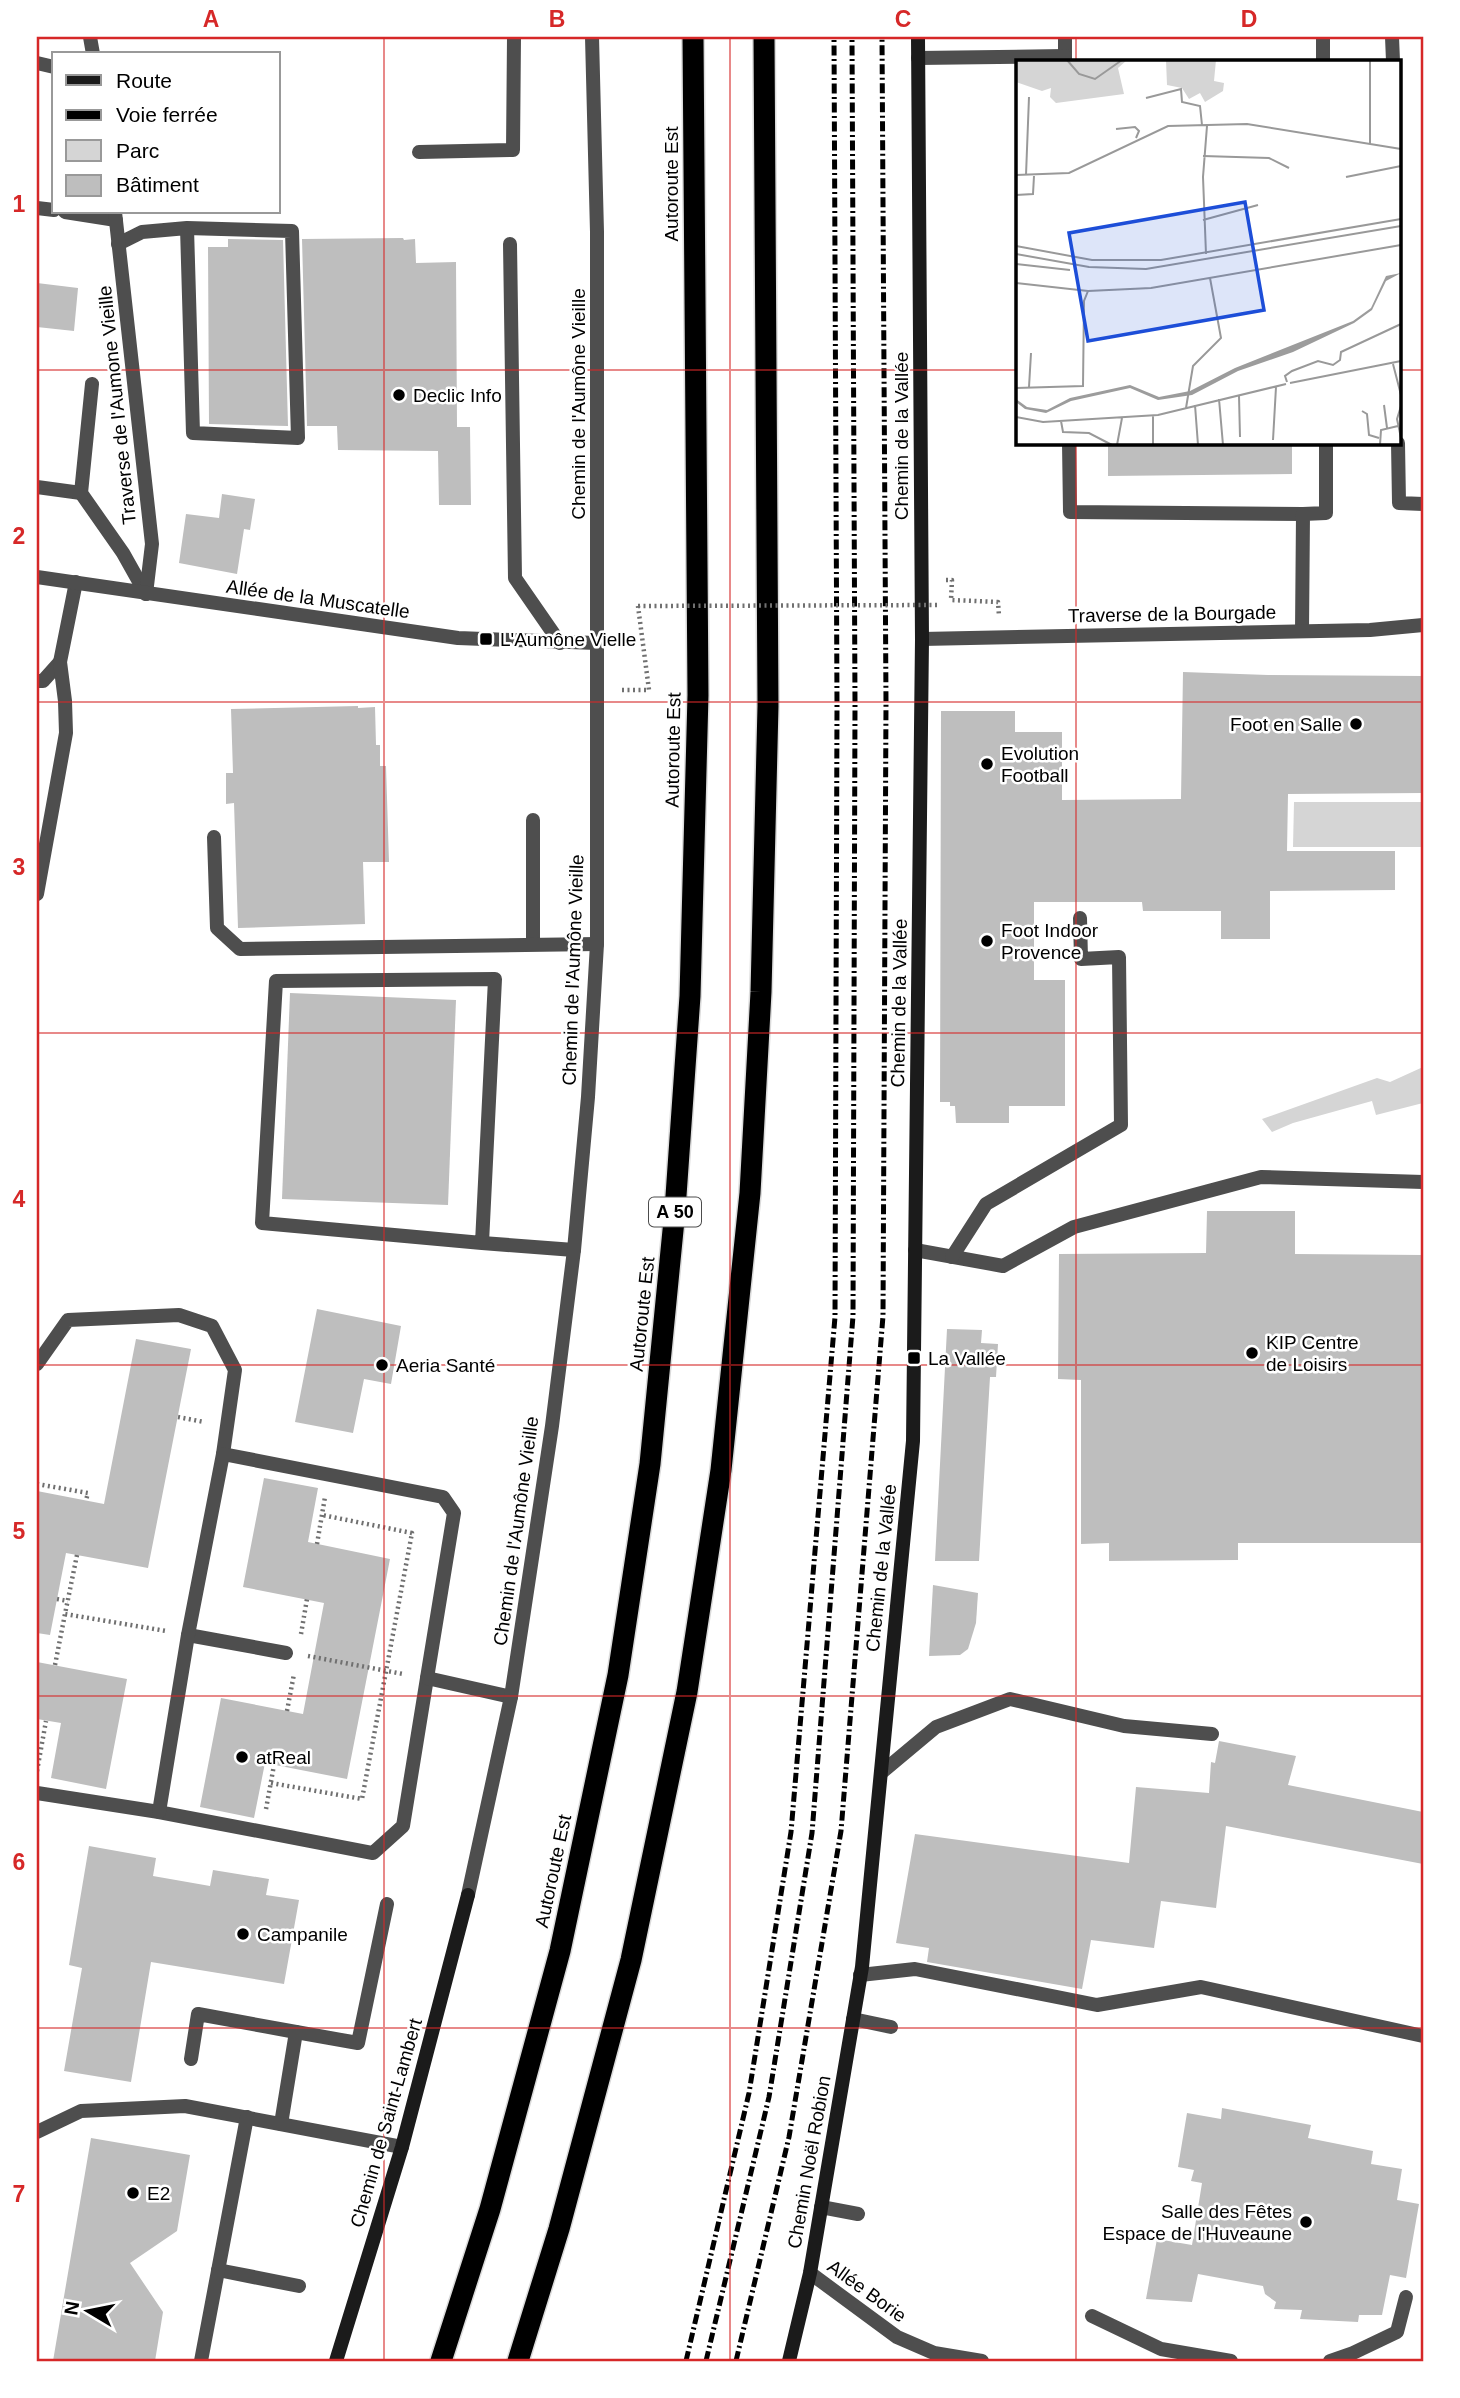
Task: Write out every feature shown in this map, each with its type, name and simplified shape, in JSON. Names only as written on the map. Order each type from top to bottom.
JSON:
[{"type":"highway","name":"Autoroute Est","points":[[441,2361],[490,2210],[560,1951],[618,1675],[650,1464],[675,1210],[690,996],[698,695],[693,37]]},
{"type":"highway","points":[[518,2361],[559,2229],[631,1960],[687,1692],[721,1469],[749,1206],[761,992],[768,706],[764,37]]},
{"type":"street","points":[[419,152],[513,150],[514,37]]},
{"type":"street","name":"Chemin de l'Aumône Vieille","points":[[468,1895],[511,1697],[552,1426],[588,1097],[597,944],[597,232],[592,37]]},
{"type":"street","name":"Chemin de la Vallée","points":[[861,1971],[913,1441],[922,639],[918,37]]},
{"type":"street","points":[[918,58],[1065,58],[1065,37]]},
{"type":"street","points":[[1323,37],[1323,60]]},
{"type":"street","points":[[1392,37],[1393,60]]},
{"type":"street","points":[[90,214],[115,216]]},
{"type":"street","name":"Traverse de l'Aumone Vieille","points":[[115,216],[152,544],[146,594]]},
{"type":"street","points":[[118,244],[142,232],[187,228],[292,231],[298,438],[193,433],[187,228]]},
{"type":"street","points":[[510,244],[515,578],[560,643]]},
{"type":"street","points":[[92,384],[81,493],[123,552],[146,594]]},
{"type":"street","points":[[1069,444],[1070,512],[1303,514],[1326,513],[1326,444]]},
{"type":"street","points":[[1398,444],[1399,503],[1423,504]]},
{"type":"street","points":[[37,487],[81,493]]},
{"type":"street","points":[[1302,631],[1303,514]]},
{"type":"street","name":"Allée de la Muscatelle","points":[[37,577],[458,638],[596,643]]},
{"type":"street","points":[[37,894],[66,733],[60,662],[76,582]]},
{"type":"street","name":"Traverse de la Bourgade","points":[[922,639],[1302,631],[1423,625]]},
{"type":"street","points":[[37,681],[43,681],[60,662]]},
{"type":"street","points":[[533,820],[533,944]]},
{"type":"street","points":[[214,837],[217,928],[240,949],[597,944]]},
{"type":"street","points":[[951,1256],[986,1205],[1121,1125],[1119,957],[1081,959],[1080,918]]},
{"type":"street","points":[[482,1243],[495,979],[276,981],[262,1223],[482,1243],[573,1250]]},
{"type":"street","points":[[915,1250],[1003,1266],[1073,1227],[1261,1177],[1423,1182]]},
{"type":"street","points":[[37,1364],[68,1320],[179,1315],[212,1326],[235,1370],[223,1454],[188,1635],[159,1812]]},
{"type":"street","points":[[37,1793],[159,1812],[373,1853],[403,1826],[454,1513],[443,1497],[223,1454]]},
{"type":"street","points":[[188,1635],[286,1653]]},
{"type":"street","points":[[426,1678],[511,1697]]},
{"type":"street","points":[[881,1773],[936,1727],[1010,1699],[1124,1726],[1212,1734]]},
{"type":"street","name":"Chemin de Saint-Lambert","points":[[336,2361],[402,2147],[468,1895]]},
{"type":"street","points":[[191,2059],[198,2014],[358,2043],[387,1904]]},
{"type":"street","points":[[861,1971],[915,1969],[1097,2005],[1201,1987],[1423,2036]]},
{"type":"street","name":"Chemin Noël Robion","points":[[789,2361],[810,2273],[861,1971]]},
{"type":"street","points":[[853,2019],[891,2027]]},
{"type":"street","points":[[281,2124],[296,2032]]},
{"type":"street","points":[[37,2132],[81,2111],[185,2106],[402,2147]]},
{"type":"street","points":[[201,2361],[247,2117]]},
{"type":"street","points":[[821,2207],[858,2214]]},
{"type":"street","points":[[218,2270],[299,2286]]},
{"type":"street","name":"Allée Borie","points":[[810,2273],[897,2337],[934,2353],[982,2361]]},
{"type":"street","points":[[1330,2361],[1397,2332],[1406,2297]]},
{"type":"street","points":[[1092,2316],[1161,2349],[1230,2361]]},
{"type":"path","points":[[941,581],[952,580],[951,600],[998,602]]},
{"type":"path","points":[[649,690],[638,606],[940,605],[941,593]]},
{"type":"path","points":[[317,1544],[329,1475]]},
{"type":"path","points":[[37,1484],[88,1493],[86,1500]]},
{"type":"path","points":[[271,1783],[362,1799],[387,1672],[412,1533],[322,1516]]},
{"type":"path","points":[[55,1665],[77,1555]]},
{"type":"path","points":[[57,1599],[68,1601]]},
{"type":"path","points":[[65,1614],[188,1635]]},
{"type":"path","points":[[286,1653],[426,1678]]},
{"type":"path","points":[[37,1774],[46,1721]]},
{"type":"path","points":[[262,1832],[274,1765]]},
{"type":"green space","points":[[1294,802],[1422,802],[1423,847],[1293,847]]},
{"type":"green space","points":[[1423,1067],[1423,1103],[1376,1115],[1372,1101],[1293,1123],[1272,1132],[1262,1119],[1377,1078],[1390,1082]]},
{"type":"building","points":[[228,239],[283,240],[288,426],[209,424],[208,247],[228,247]]},
{"type":"building","points":[[302,239],[415,239],[416,263],[456,262],[457,427],[470,427],[471,505],[439,505],[438,451],[338,450],[337,426],[307,426]]},
{"type":"building","points":[[37,283],[78,288],[74,331],[37,327]]},
{"type":"building","points":[[1108,444],[1292,444],[1292,474],[1108,476]]},
{"type":"building","points":[[222,494],[255,499],[250,530],[244,529],[237,574],[179,563],[186,514],[219,518]]},
{"type":"building","points":[[1183,672],[1423,676],[1423,793],[1288,794],[1287,851],[1395,851],[1395,890],[1270,891],[1270,939],[1221,939],[1221,911],[1143,911],[1142,902],[1034,902],[1034,980],[1065,980],[1065,1106],[1009,1106],[1009,1123],[956,1123],[955,1106],[950,1106],[950,1102],[940,1102],[941,711],[1015,711],[1015,732],[1062,732],[1062,800],[1181,799]]},
{"type":"building","points":[[375,707],[376,745],[380,745],[380,766],[386,766],[389,862],[363,862],[365,924],[238,928],[234,803],[226,804],[226,773],[233,773],[231,709]]},
{"type":"building","points":[[290,993],[456,1000],[448,1205],[282,1199]]},
{"type":"building","name":"KIP Centre de Loisirs","points":[[1207,1211],[1295,1211],[1295,1254],[1423,1255],[1423,1543],[1238,1543],[1238,1560],[1109,1561],[1109,1543],[1081,1544],[1081,1380],[1058,1379],[1059,1254],[1206,1253]]},
{"type":"building","points":[[317,1309],[401,1326],[391,1384],[364,1379],[353,1433],[295,1422]]},
{"type":"building","points":[[947,1329],[982,1330],[981,1343],[998,1344],[996,1377],[990,1377],[979,1561],[935,1561]]},
{"type":"building","points":[[136,1339],[191,1349],[148,1568],[66,1553],[50,1635],[37,1633],[37,1491],[104,1504]]},
{"type":"building","points":[[264,1478],[318,1488],[308,1542],[390,1559],[347,1779],[265,1763],[254,1818],[200,1807],[221,1698],[303,1714],[324,1603],[243,1587]]},
{"type":"building","points":[[933,1585],[978,1593],[976,1623],[968,1649],[960,1655],[929,1656]]},
{"type":"building","points":[[37,1662],[127,1679],[106,1789],[51,1778],[61,1723],[37,1719]]},
{"type":"building","points":[[1219,1741],[1296,1756],[1288,1785],[1423,1812],[1423,1864],[1226,1826],[1216,1908],[1161,1901],[1154,1948],[1091,1940],[1082,1989],[927,1962],[929,1948],[896,1943],[915,1834],[1129,1863],[1136,1787],[1209,1793],[1211,1762],[1215,1763]]},
{"type":"building","points":[[89,1846],[156,1858],[153,1876],[210,1886],[213,1870],[269,1879],[266,1895],[299,1900],[284,1984],[151,1962],[131,2082],[64,2071],[82,1968],[69,1965]]},
{"type":"building","name":"Salle des Fêtes Espace de l'Huveaune","points":[[1222,2108],[1311,2125],[1308,2138],[1373,2151],[1371,2164],[1402,2169],[1397,2200],[1419,2204],[1406,2278],[1390,2275],[1382,2315],[1359,2315],[1358,2322],[1300,2319],[1302,2310],[1274,2309],[1276,2302],[1265,2294],[1263,2286],[1198,2274],[1192,2302],[1146,2299],[1157,2239],[1192,2245],[1202,2183],[1191,2181],[1194,2170],[1178,2167],[1187,2113],[1221,2119]]},
{"type":"building","points":[[91,2138],[190,2155],[177,2231],[130,2263],[163,2312],[155,2361],[53,2361]]},
{"type":"railway","points":[[686,2361],[749,2093],[791,1832],[835,1317],[837,706],[834,37]]},
{"type":"railway","points":[[706,2361],[769,2097],[812,1833],[853,1316],[855,705],[852,37]]},
{"type":"railway","points":[[736,2361],[789,2137],[841,1831],[883,1316],[886,703],[882,37]]},
{"type":"place","name":"Declic Info","points":[[399,395]]},
{"type":"place","name":"L'Aumône Vielle","points":[[486,639]]},
{"type":"place","name":"Foot en Salle","points":[[1356,724]]},
{"type":"place","name":"Evolution Football","points":[[987,764]]},
{"type":"place","name":"Foot Indoor Provence","points":[[987,941]]},
{"type":"place","name":"KIP Centre de Loisirs","points":[[1252,1353]]},
{"type":"place","name":"La Vallée","points":[[914,1358]]},
{"type":"place","name":"Aeria Santé","points":[[382,1365]]},
{"type":"place","name":"atReal","points":[[242,1757]]},
{"type":"place","name":"Campanile","points":[[243,1934]]},
{"type":"place","name":"E2","points":[[133,2193]]},
{"type":"place","name":"Salle des Fêtes Espace de l'Huveaune","points":[[1306,2222]]}]
